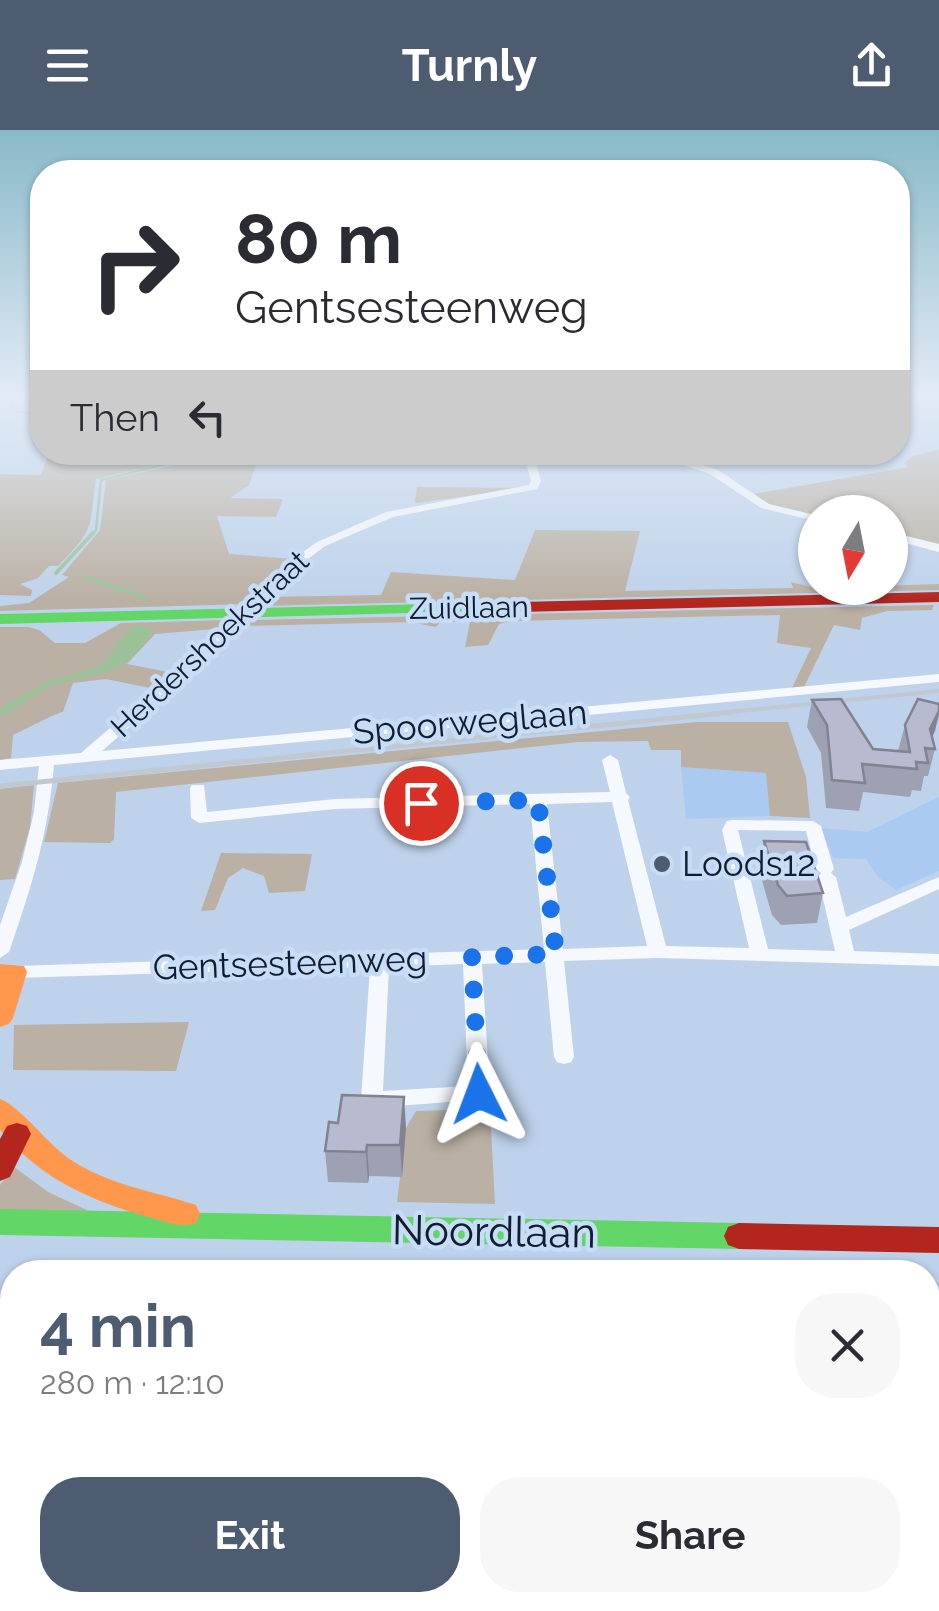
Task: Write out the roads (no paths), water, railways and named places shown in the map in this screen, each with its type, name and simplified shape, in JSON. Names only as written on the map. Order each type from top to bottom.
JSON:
[{"type":"main road","name":"Zuidlaan","points":[[0,619],[939,597]]},
{"type":"main road","points":[[0,1018],[7,972]]},
{"type":"main road","name":"Noordlaan","points":[[0,1110],[16,1134],[71,1180],[103,1195],[228,1225]]},
{"type":"main road","points":[[0,1169],[16,1134]]},
{"type":"main road","name":"Noordlaan","points":[[0,1222],[939,1240]]},
{"type":"street","name":"Herdershoekstraat","points":[[86,757],[248,613],[296,560],[343,532],[412,508],[534,487],[532,465]]},
{"type":"street","points":[[692,465],[714,472],[765,506],[798,514]]},
{"type":"street","points":[[908,540],[939,548]]},
{"type":"street","name":"Spoorweglaan","points":[[0,765],[939,678]]},
{"type":"street","points":[[0,952],[31,862],[42,812],[47,760]]},
{"type":"street","points":[[610,760],[658,952]]},
{"type":"street","points":[[198,788],[198,818],[334,804],[622,797]]},
{"type":"street","points":[[538,800],[564,1057]]},
{"type":"street","points":[[760,953],[730,830],[742,824],[813,826],[846,957]]},
{"type":"street","points":[[838,928],[939,882]]},
{"type":"street","name":"Gentsesteenweg","points":[[7,972],[658,952],[939,960]]},
{"type":"street","points":[[380,961],[372,1100],[479,1094],[472,957]]},
{"type":"waterway","points":[[91,536],[96,530],[101,480],[162,465]]},
{"type":"waterway","points":[[56,573],[93,533]]},
{"type":"waterway","points":[[83,576],[146,598]]},
{"type":"railway","points":[[710,714],[939,691]]},
{"type":"railway","points":[[0,786],[734,712]]},
{"type":"place","name":"Loods12","points":[[662,864]]}]
